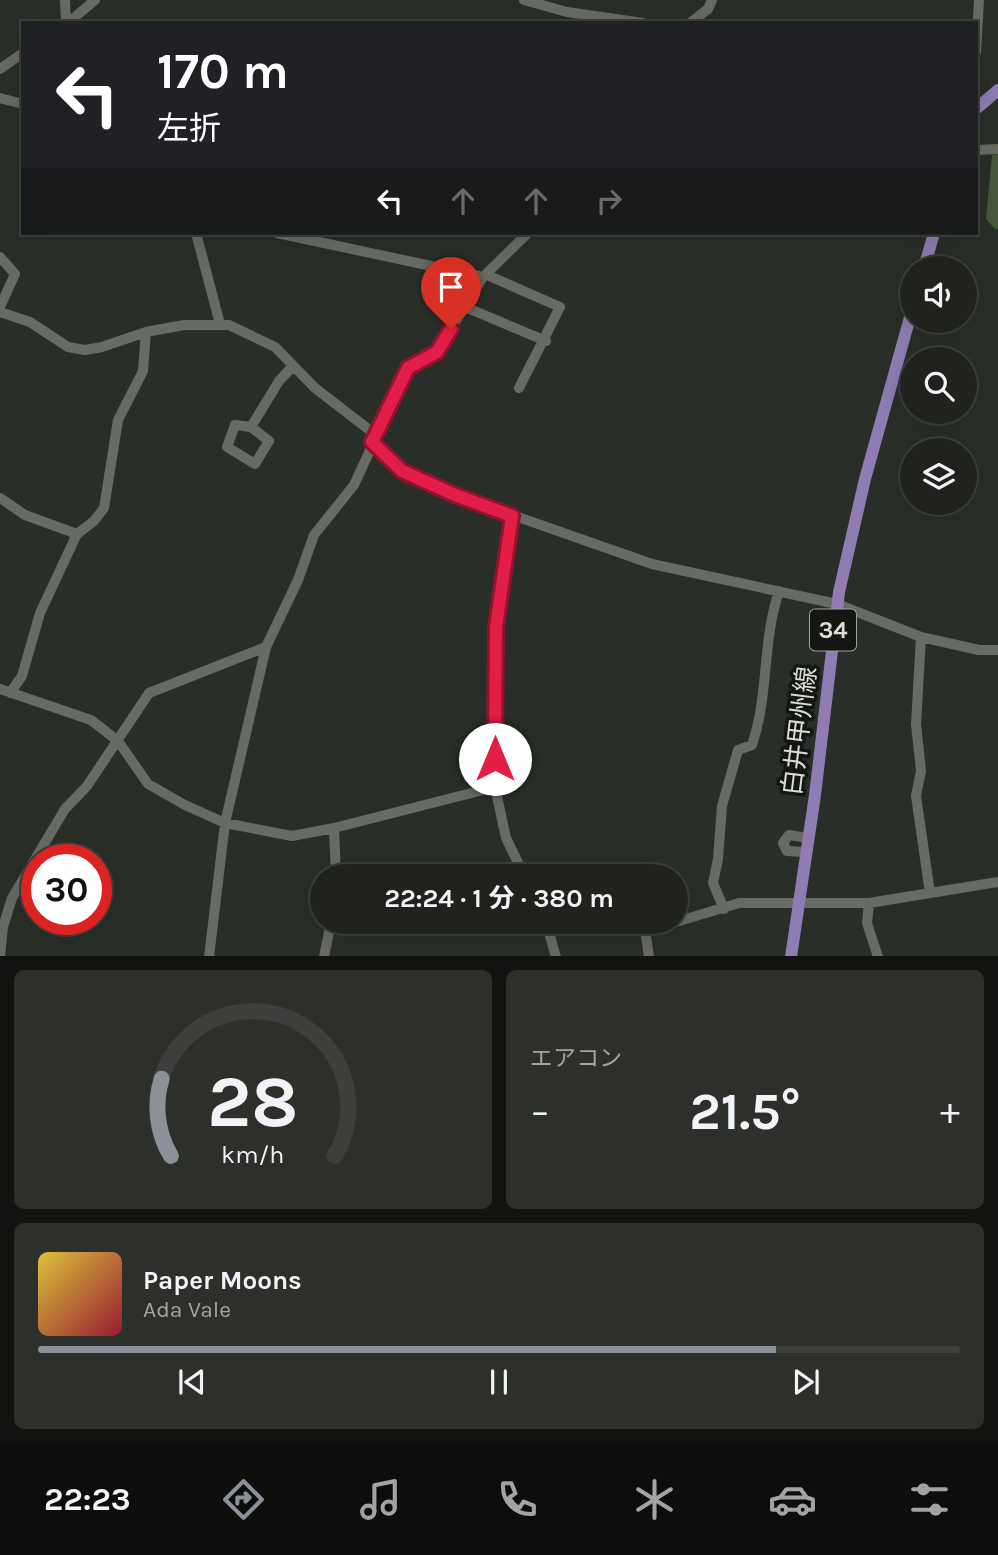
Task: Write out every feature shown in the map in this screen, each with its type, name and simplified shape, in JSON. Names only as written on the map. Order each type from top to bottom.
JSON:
[{"type":"main road","points":[[978,107],[998,90]]},
{"type":"main road","points":[[927,256],[933,235]]},
{"type":"main road","name":"白井甲州線","points":[[791,956],[838,604],[865,479],[906,333]]},
{"type":"street","points":[[65,0],[67,21]]},
{"type":"street","points":[[69,21],[95,0]]},
{"type":"street","points":[[524,0],[567,6],[634,21]]},
{"type":"street","points":[[693,21],[708,9],[712,0]]},
{"type":"street","points":[[978,21],[979,0]]},
{"type":"street","points":[[0,69],[21,55]]},
{"type":"street","points":[[0,98],[21,103]]},
{"type":"street","points":[[978,150],[998,149]]},
{"type":"street","points":[[197,235],[220,324]]},
{"type":"street","points":[[287,235],[485,276],[560,307],[546,341],[520,388]]},
{"type":"street","points":[[209,956],[225,822],[265,647],[298,580],[314,535],[354,485],[408,368],[437,352],[485,276],[525,235]]},
{"type":"street","points":[[0,257],[15,274],[0,307]]},
{"type":"street","points":[[465,307],[546,341]]},
{"type":"street","points":[[0,312],[30,322],[68,347],[85,350],[102,348],[146,332],[184,325],[229,324],[275,347],[315,388],[374,438],[402,471],[455,495],[652,564],[838,604],[921,637],[979,650],[998,650]]},
{"type":"street","points":[[146,332],[143,371],[118,420],[104,508],[94,522],[77,534],[40,613],[22,676],[5,691],[91,720],[118,741],[148,783],[185,805],[225,822],[292,836],[495,787]]},
{"type":"street","points":[[251,427],[279,381],[293,366]]},
{"type":"street","points":[[0,498],[25,515],[77,534]]},
{"type":"street","points":[[512,516],[496,627],[495,787],[506,838],[518,864]]},
{"type":"street","points":[[724,909],[713,883],[718,859],[722,806],[738,750],[752,745],[762,718],[767,639],[779,592]]},
{"type":"street","points":[[921,637],[916,724],[921,771],[916,796],[930,893]]},
{"type":"street","points":[[0,956],[3,927],[12,898],[65,808],[87,786],[149,694],[265,647]]},
{"type":"street","points":[[334,828],[335,864]]},
{"type":"street","points":[[806,852],[787,851],[783,843],[789,835],[808,838]]},
{"type":"street","points":[[688,918],[739,903],[798,900],[869,903],[998,882]]},
{"type":"street","points":[[869,903],[867,923],[878,956]]},
{"type":"street","points":[[324,956],[329,934]]},
{"type":"street","points":[[549,934],[556,956]]},
{"type":"street","points":[[646,934],[649,956]]},
{"type":"green space","points":[[998,154],[998,229],[995,229],[986,219],[992,155]]},
{"type":"route","points":[[451,329],[437,352],[408,368],[372,442],[402,471],[455,495],[512,516],[496,627],[495,759]]}]
